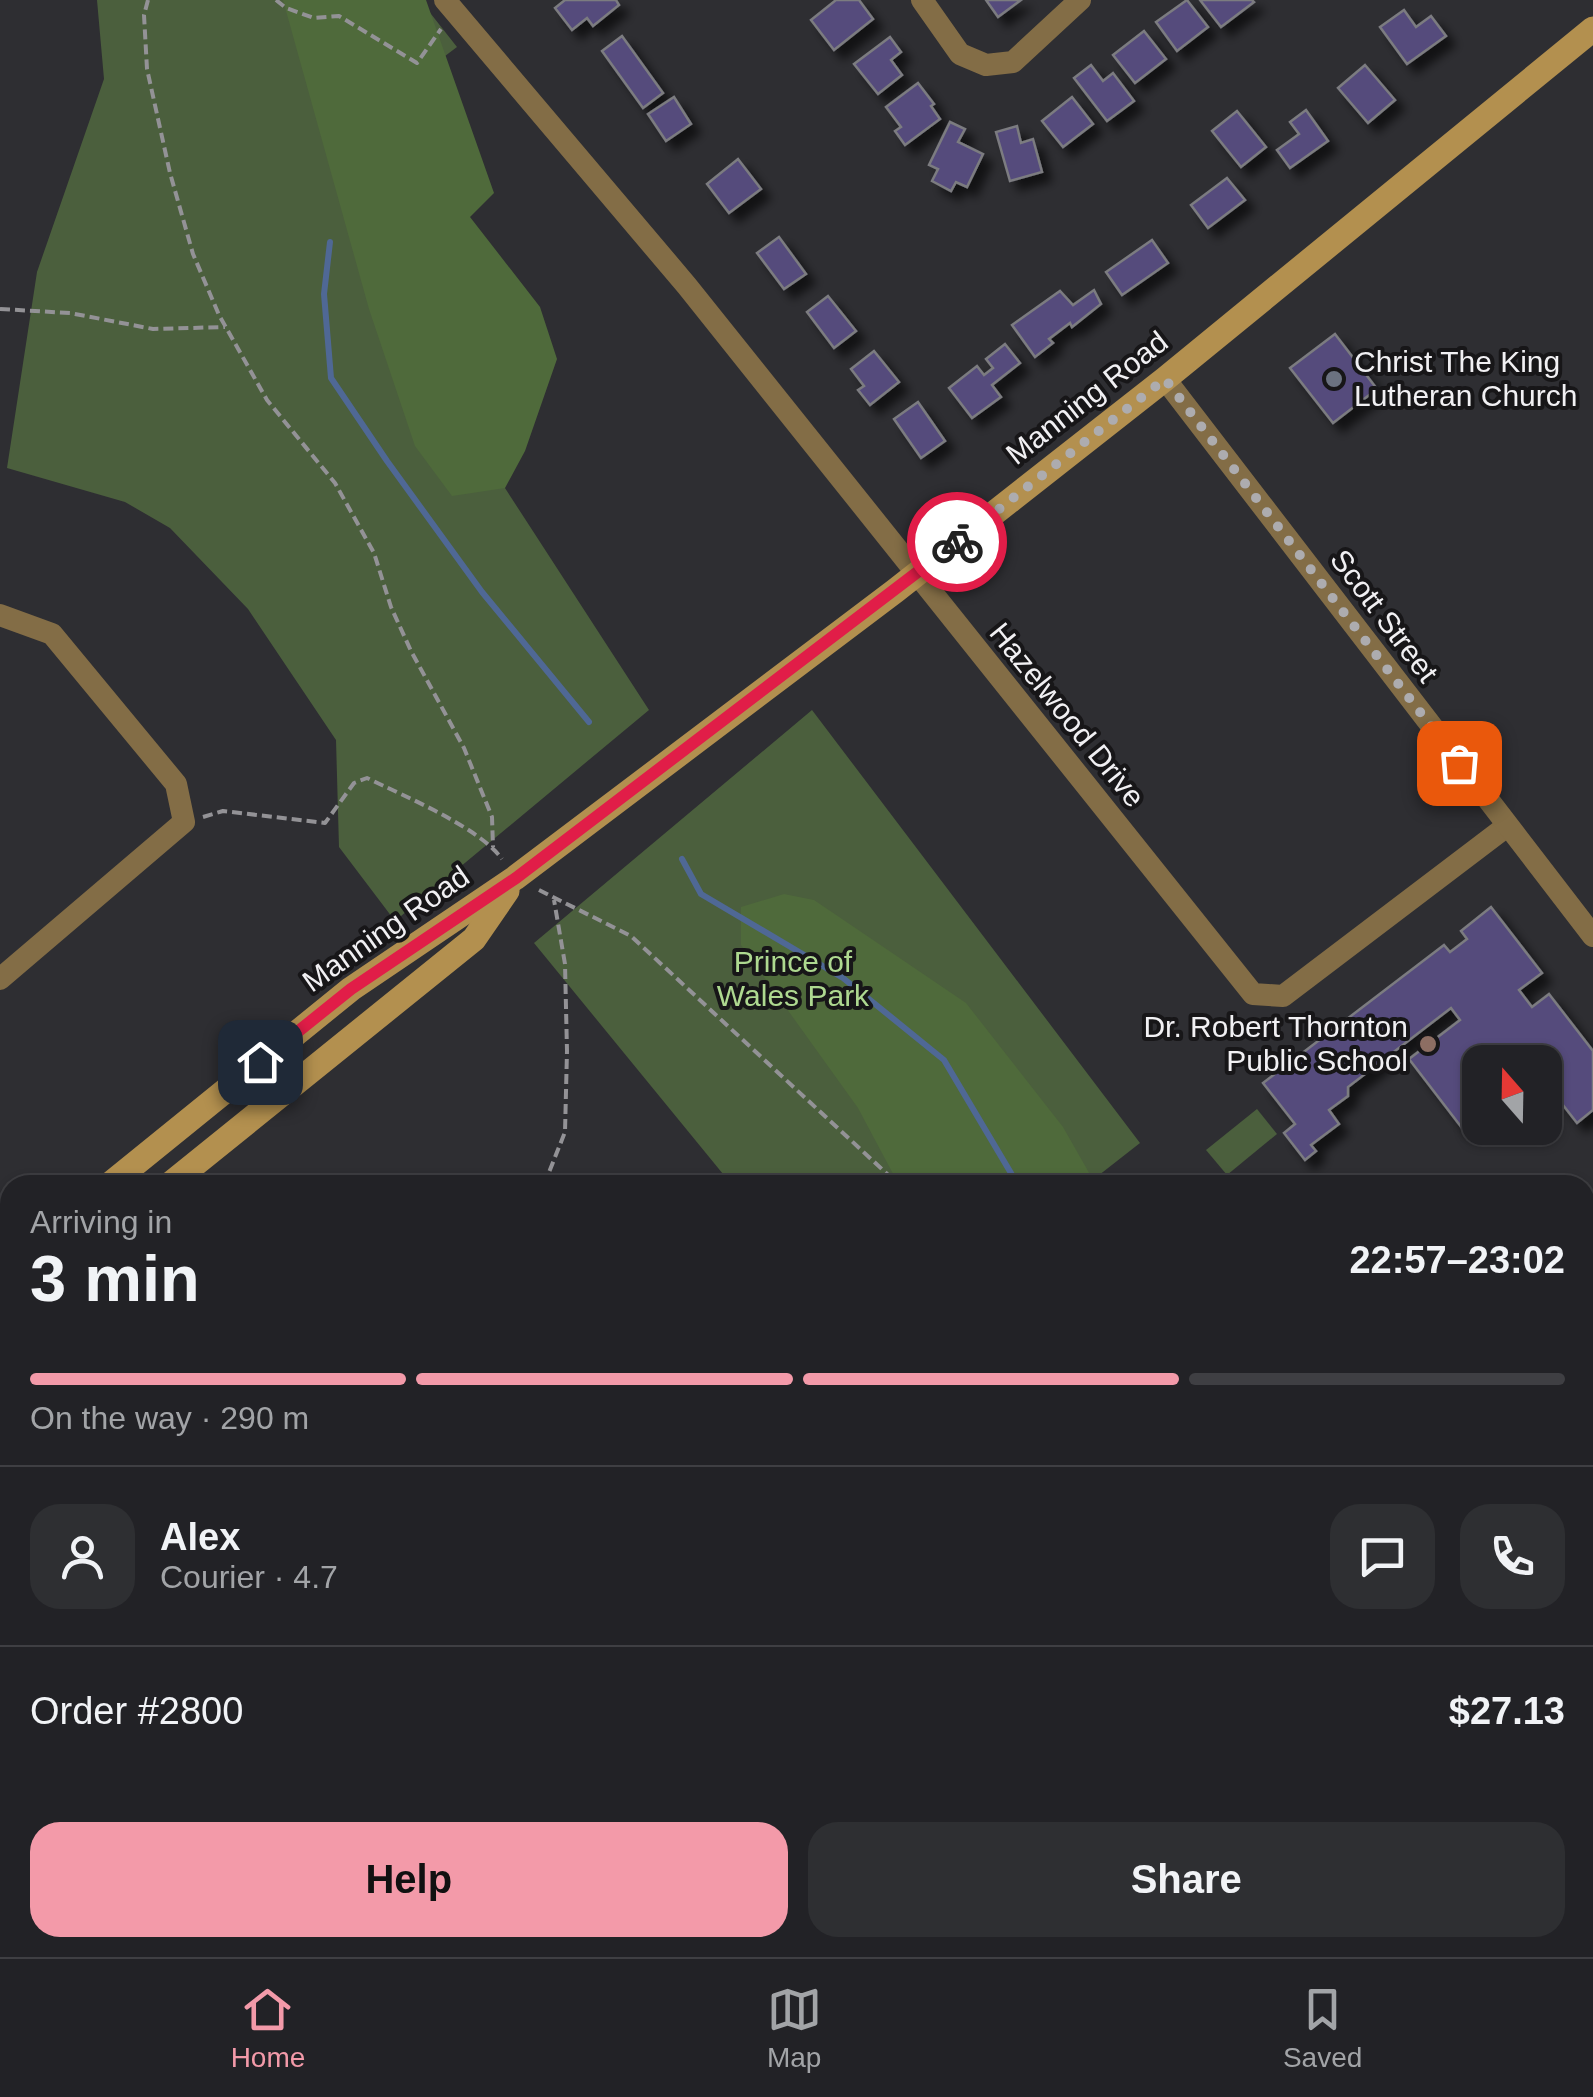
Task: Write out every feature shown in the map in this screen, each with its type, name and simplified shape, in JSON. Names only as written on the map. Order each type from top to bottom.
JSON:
[{"type":"main road","name":"Manning Road","points":[[121,1175],[351,989],[516,878],[916,574],[1165,379],[1593,29]]},
{"type":"main road","name":"Manning Road","points":[[181,1175],[474,938],[516,878]]},
{"type":"street","points":[[922,0],[960,54],[986,64],[1012,62],[1080,0]]},
{"type":"street","name":"Hazelwood Drive","points":[[448,4],[687,286],[1253,994],[1282,996],[1507,826]]},
{"type":"street","name":"Scott Street","points":[[1165,379],[1593,936]]},
{"type":"street","points":[[0,616],[52,634],[176,784],[184,822],[0,978]]},
{"type":"path","points":[[148,0],[144,15],[147,69],[193,254],[225,327],[266,400],[335,483],[374,553],[391,607],[471,766],[492,817],[493,847]]},
{"type":"path","points":[[276,0],[314,18],[339,16],[418,62],[436,38],[448,4]]},
{"type":"path","points":[[0,309],[70,313],[153,329],[225,327]]},
{"type":"path","points":[[184,822],[224,811],[325,823],[354,783],[367,778],[442,815],[493,847],[516,878],[631,936],[888,1175]]},
{"type":"path","points":[[548,1175],[565,1132],[567,1051],[565,964],[554,897]]},
{"type":"green space","points":[[97,0],[420,0],[457,47],[360,120],[479,448],[649,710],[395,921],[339,847],[336,740],[248,609],[170,528],[125,502],[7,468],[37,272],[104,79]]},
{"type":"green space","points":[[283,0],[426,0],[494,193],[470,217],[540,307],[557,359],[525,451],[505,488],[452,496],[415,446],[369,309]]},
{"type":"green space","name":"Prince of Wales Park","points":[[812,710],[1140,1143],[1099,1175],[724,1175],[534,943]]},
{"type":"green space","points":[[784,894],[814,900],[966,1003],[1063,1127],[1090,1175],[894,1175],[858,1108],[741,945],[741,907]]},
{"type":"green space","points":[[1257,1109],[1277,1134],[1227,1175],[1206,1150]]},
{"type":"building","points":[[565,0],[616,0],[619,5],[593,26],[587,18],[572,30],[555,8]]},
{"type":"building","points":[[836,0],[859,0],[873,19],[834,50],[811,20]]},
{"type":"building","points":[[986,0],[1021,0],[998,17]]},
{"type":"building","points":[[1187,0],[1208,27],[1177,51],[1156,22]]},
{"type":"building","points":[[1200,0],[1252,0],[1254,2],[1221,27]]},
{"type":"building","points":[[1404,10],[1416,27],[1431,16],[1446,36],[1407,64],[1380,27]]},
{"type":"building","points":[[1144,31],[1166,59],[1135,83],[1113,55]]},
{"type":"building","points":[[622,36],[663,93],[643,108],[602,51]]},
{"type":"building","points":[[890,37],[901,52],[891,60],[902,75],[878,94],[854,64]]},
{"type":"building","points":[[1091,65],[1103,81],[1113,73],[1134,101],[1107,121],[1074,78]]},
{"type":"building","points":[[1365,65],[1395,100],[1368,123],[1338,88]]},
{"type":"building","points":[[918,83],[940,119],[905,145],[895,131],[901,127],[886,107]]},
{"type":"building","points":[[674,97],[691,124],[666,141],[648,114]]},
{"type":"building","points":[[1072,97],[1093,124],[1063,147],[1042,121]]},
{"type":"building","points":[[1306,110],[1328,141],[1290,168],[1277,150],[1299,134],[1290,122]]},
{"type":"building","points":[[1237,111],[1266,147],[1241,167],[1212,131]]},
{"type":"building","points":[[950,122],[965,129],[958,142],[983,154],[967,187],[956,182],[951,191],[932,181],[938,169],[929,165]]},
{"type":"building","points":[[1017,126],[1021,143],[1033,139],[1042,172],[1010,181],[996,132]]},
{"type":"building","points":[[738,159],[761,189],[729,213],[707,184]]},
{"type":"building","points":[[1227,178],[1245,200],[1208,228],[1191,205]]},
{"type":"building","points":[[779,237],[806,274],[784,289],[757,253]]},
{"type":"building","points":[[1152,240],[1168,263],[1122,295],[1106,272]]},
{"type":"building","points":[[1094,290],[1101,304],[1049,339],[1053,343],[1035,357],[1012,325],[1060,291],[1073,305]]},
{"type":"building","points":[[828,296],[856,331],[834,348],[807,312]]},
{"type":"building","name":"Christ The King Lutheran Church","points":[[1335,334],[1377,389],[1333,423],[1290,368]]},
{"type":"building","points":[[1005,344],[1020,363],[992,385],[1001,397],[972,418],[949,388],[977,366],[984,375],[993,368],[986,359]]},
{"type":"building","points":[[874,351],[899,382],[870,405],[858,390],[864,386],[851,369]]},
{"type":"building","points":[[918,402],[945,441],[921,458],[894,419]]},
{"type":"building","points":[[1491,907],[1542,973],[1519,990],[1532,1007],[1549,994],[1593,1051],[1593,1110],[1577,1123],[1562,1104],[1562,1045],[1462,1045],[1462,1128],[1409,1059],[1460,1020],[1451,1008],[1348,1087],[1348,1096],[1329,1110],[1339,1124],[1311,1145],[1316,1151],[1305,1160],[1284,1133],[1295,1124],[1263,1083],[1444,945],[1450,952],[1467,939],[1461,931]]},
{"type":"waterway","points":[[330,242],[324,294],[331,378],[482,592],[589,722]]},
{"type":"waterway","points":[[682,859],[701,894],[843,978],[944,1060],[1012,1175]]},
{"type":"way so far","points":[[957,542],[1165,379],[1459,763]]},
{"type":"place","name":"Christ The King Lutheran Church","points":[[1334,379]]},
{"type":"place","name":"Dr. Robert Thornton Public School","points":[[1428,1044]]},
{"type":"route","points":[[260,1062],[351,989],[516,878],[957,542]]}]
